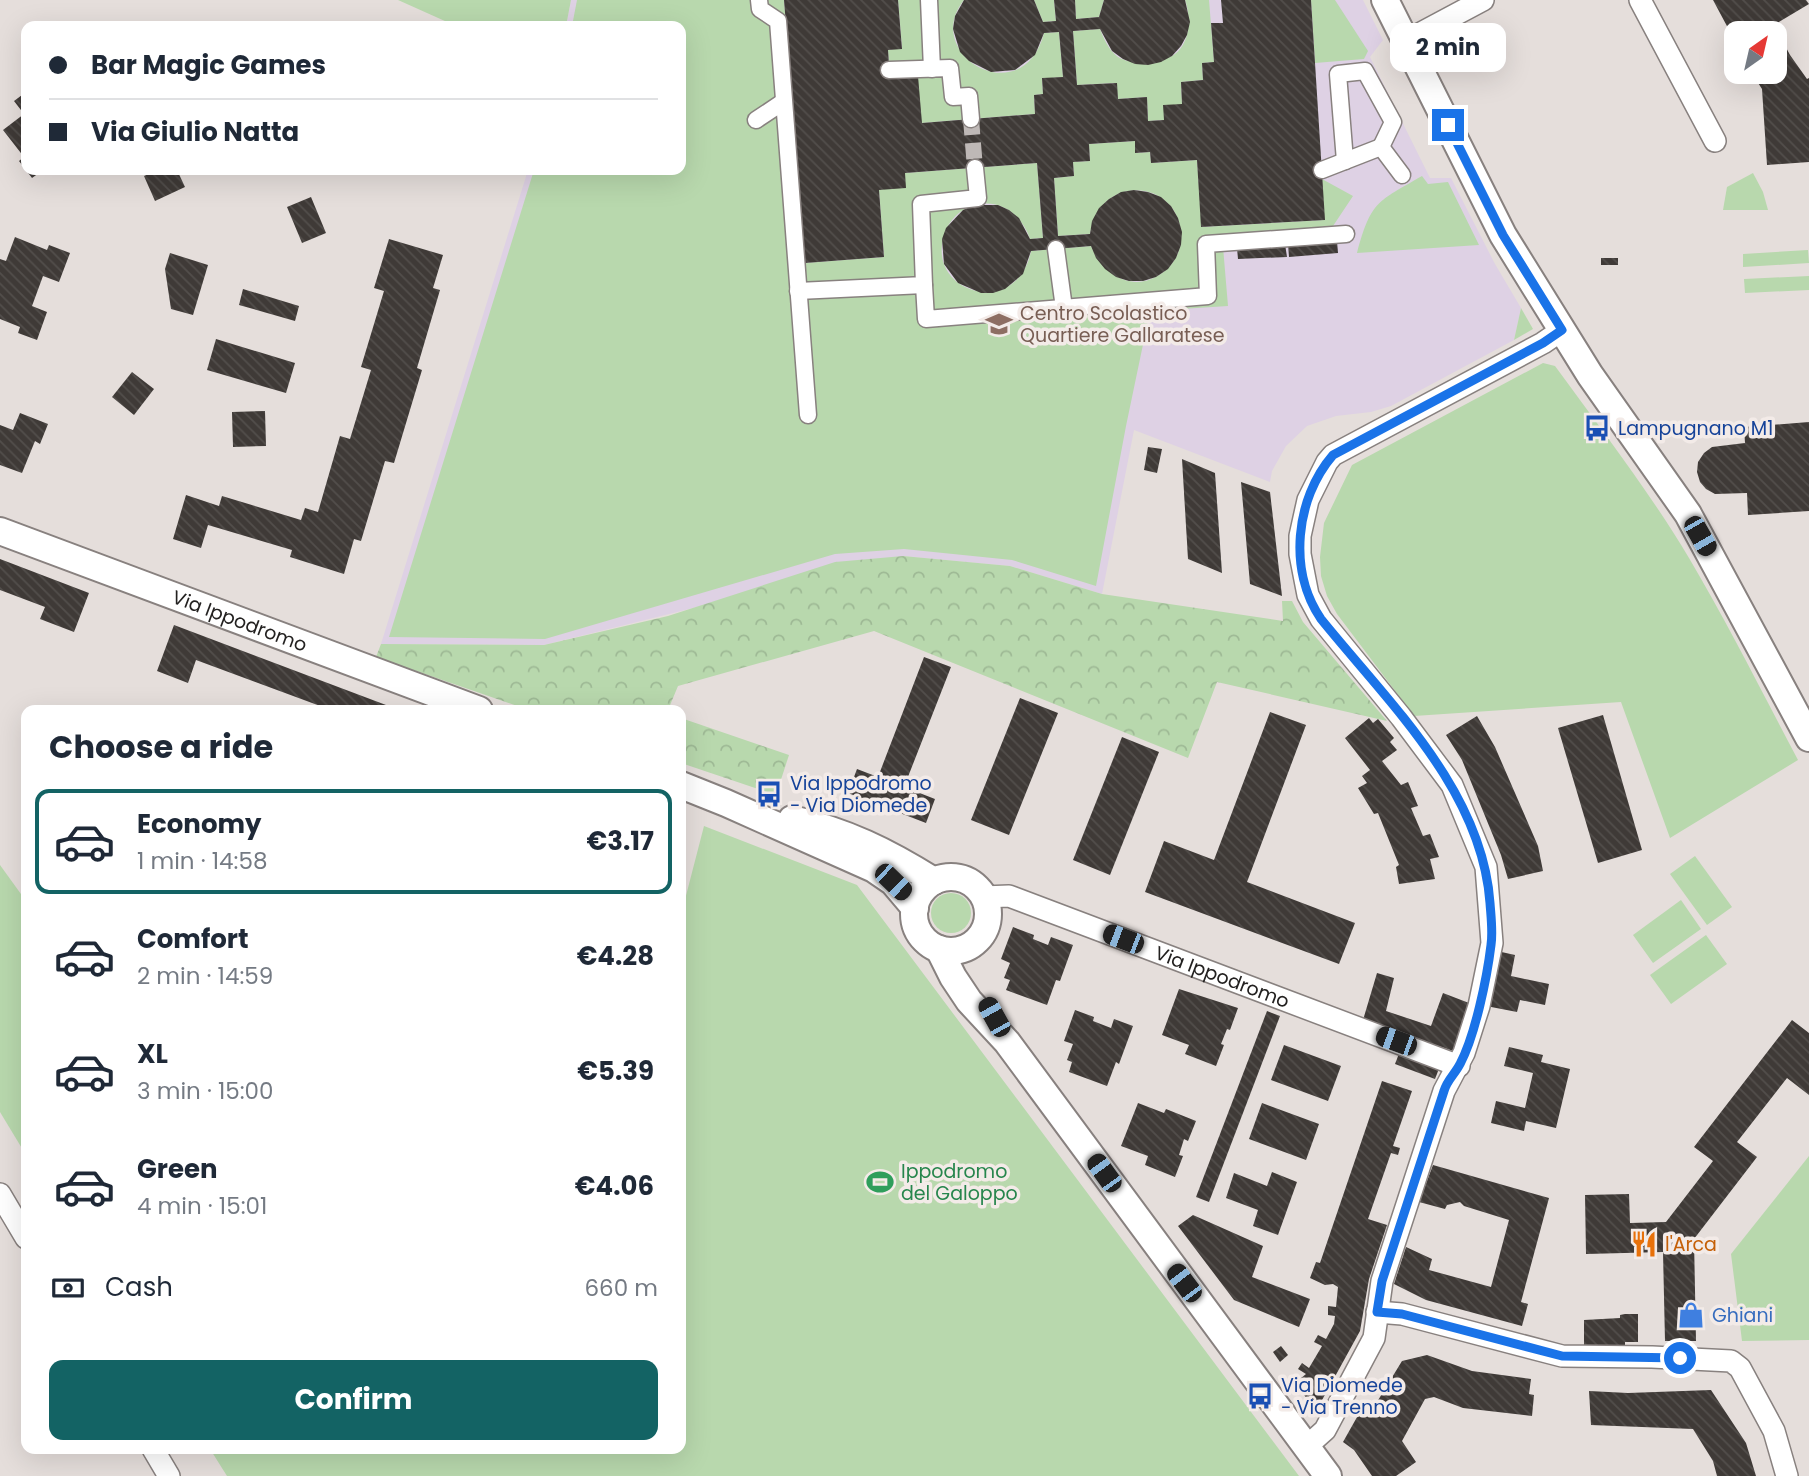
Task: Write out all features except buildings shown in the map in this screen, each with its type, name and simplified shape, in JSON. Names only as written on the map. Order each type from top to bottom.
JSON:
[{"type":"street","points":[[759,0],[760,9],[778,21],[808,415]]},
{"type":"street","points":[[929,0],[932,69]]},
{"type":"street","points":[[1385,0],[1503,235],[1590,375],[1688,514],[1809,738]]},
{"type":"street","points":[[1406,41],[1483,0]]},
{"type":"street","points":[[1640,0],[1715,141]]},
{"type":"street","points":[[889,70],[950,68],[953,97],[969,96],[971,119]]},
{"type":"street","points":[[1322,170],[1346,161],[1381,147],[1393,122],[1365,71],[1338,74],[1346,161]]},
{"type":"street","points":[[756,120],[783,102]]},
{"type":"street","points":[[1381,147],[1402,175]]},
{"type":"street","points":[[975,168],[978,198],[921,204],[926,319],[1208,296],[1206,244],[1346,234]]},
{"type":"street","points":[[1056,249],[1064,308]]},
{"type":"street","points":[[798,291],[924,285]]},
{"type":"street","points":[[1306,1447],[1325,1430],[1374,1338],[1382,1281],[1439,1104],[1450,1077],[1459,1066],[1479,1006],[1492,943],[1490,893],[1483,855],[1446,776],[1316,612],[1305,584],[1300,554],[1300,536],[1308,500],[1333,455],[1543,343],[1562,330]]},
{"type":"street","name":"Via Ippodromo","points":[[0,531],[466,705]]},
{"type":"street","points":[[686,787],[874,869],[898,887],[915,908]]},
{"type":"street","points":[[726,803],[825,827],[887,852],[934,881]]},
{"type":"street","points":[[946,877],[964,880],[975,887],[983,897],[987,910],[986,924],[979,937],[969,946],[956,950],[940,949],[928,943],[919,933],[915,908],[921,892],[934,881],[946,877]]},
{"type":"street","name":"Via Ippodromo","points":[[983,897],[1009,897],[1459,1066]]},
{"type":"street","points":[[969,946],[970,971],[1007,1042]]},
{"type":"street","points":[[940,949],[953,977],[969,1001],[1007,1042],[1328,1476]]},
{"type":"street","points":[[0,1194],[21,1230]]},
{"type":"street","points":[[1377,1312],[1402,1314],[1562,1356],[1731,1361],[1740,1368],[1774,1431],[1787,1476]]},
{"type":"street","points":[[156,1454],[169,1476]]},
{"type":"shaded area","name":"Centro Scolastico Quartiere Gallaratese","points":[[571,0],[1363,0],[1383,40],[1370,57],[1430,178],[1451,178],[1521,308],[1514,340],[1391,406],[1371,412],[1336,416],[1307,426],[1286,446],[1272,471],[1270,482],[1134,430],[1102,594],[1010,566],[903,556],[544,645],[381,644],[526,175],[686,175],[686,21],[567,21]]},
{"type":"green space","points":[[398,0],[571,0],[567,21],[445,21]]},
{"type":"green space","points":[[577,0],[784,0],[805,263],[884,257],[879,190],[905,173],[1037,163],[1043,238],[1030,239],[1020,221],[1006,208],[977,204],[963,210],[947,227],[942,256],[948,272],[960,284],[975,291],[993,292],[1009,286],[1023,273],[1031,251],[1091,246],[1110,272],[1128,281],[1138,282],[1159,275],[1174,260],[1181,240],[1178,220],[1170,205],[1156,195],[1141,190],[1124,192],[1109,199],[1097,213],[1090,234],[1058,236],[1054,178],[1074,176],[1073,162],[1090,161],[1089,144],[1135,141],[1136,153],[1150,152],[1151,163],[1197,160],[1202,227],[1324,220],[1322,179],[1353,196],[1331,229],[1222,235],[1228,306],[1150,311],[1096,586],[1012,560],[904,549],[835,554],[545,639],[389,637],[532,175],[686,175],[686,21],[573,21]]},
{"type":"green space","points":[[898,0],[964,0],[954,21],[955,40],[964,56],[980,67],[998,73],[1016,70],[1033,57],[1044,33],[1059,32],[1063,77],[1042,79],[1043,94],[1034,95],[1035,114],[922,123],[890,78],[888,50],[902,48]]},
{"type":"green space","points":[[1034,0],[1054,0],[1056,21],[1043,22]]},
{"type":"green space","points":[[1075,0],[1104,0],[1099,17],[1076,19]]},
{"type":"green space","points":[[1185,0],[1209,0],[1214,62],[1202,63],[1203,80],[1181,82],[1182,104],[1164,120],[1148,121],[1147,97],[1118,99],[1116,83],[1077,85],[1073,31],[1100,29],[1109,48],[1127,61],[1170,57],[1178,51],[1186,38],[1189,22]]},
{"type":"green space","points":[[1311,0],[1335,0],[1368,51],[1364,59],[1315,63]]},
{"type":"green space","points":[[1753,173],[1763,192],[1768,210],[1723,210],[1727,187]]},
{"type":"green space","points":[[1422,176],[1428,184],[1448,182],[1479,245],[1357,253],[1367,223],[1378,205]]},
{"type":"green space","points":[[1808,250],[1809,263],[1743,267],[1743,254]]},
{"type":"green space","points":[[1809,276],[1809,290],[1745,293],[1744,279]]},
{"type":"green space","points":[[1521,308],[1533,329],[1514,340]]},
{"type":"green space","points":[[1543,363],[1555,366],[1674,533],[1798,760],[1670,838],[1621,702],[1414,716],[1337,614],[1327,596],[1321,576],[1324,523],[1352,465]]},
{"type":"green space","points":[[903,556],[1010,566],[1102,594],[1283,621],[1282,601],[1292,601],[1303,622],[1387,721],[1217,682],[1188,758],[874,631],[678,686],[670,705],[515,705],[376,657],[381,644],[544,645],[668,616],[835,562]]},
{"type":"green space","points":[[686,720],[789,755],[776,795],[686,765]]},
{"type":"green space","name":"Ippodromo del Galoppo","points":[[704,826],[857,885],[1299,1476],[227,1476],[213,1454],[686,1454],[686,896]]},
{"type":"green space","points":[[1695,856],[1732,907],[1707,925],[1670,874]]},
{"type":"green space","points":[[0,865],[21,894],[21,1147],[0,1112]]},
{"type":"green space","points":[[951,893],[959,894],[965,899],[970,905],[970,921],[965,927],[959,932],[951,933],[943,932],[937,927],[932,921],[931,913],[932,905],[937,899],[943,894]]},
{"type":"green space","points":[[1681,900],[1701,929],[1653,963],[1633,935]]},
{"type":"green space","points":[[1706,935],[1727,964],[1671,1004],[1650,975]]},
{"type":"green space","points":[[1809,1156],[1809,1340],[1742,1341],[1731,1254]]},
{"type":"tunnel","points":[[971,119],[975,168]]},
{"type":"place","name":"Centro Scolastico Quartiere Gallaratese","points":[[999,324]]},
{"type":"place","name":"Lampugnano M1","points":[[1597,428]]},
{"type":"place","name":"Via Ippodromo - Via Diomede","points":[[769,794]]},
{"type":"place","name":"Ippodromo del Galoppo","points":[[880,1182]]},
{"type":"place","name":"l'Arca","points":[[1644,1244]]},
{"type":"place","name":"Ghiani","points":[[1691,1315]]},
{"type":"place","name":"Via Diomede - Via Trenno","points":[[1260,1396]]},
{"type":"route","points":[[1448,125],[1503,235],[1562,330],[1543,343],[1339,450],[1327,462],[1308,500],[1303,517],[1300,554],[1311,604],[1452,785],[1483,855],[1490,893],[1492,943],[1479,1006],[1459,1066],[1444,1091],[1405,1207],[1382,1281],[1377,1312],[1402,1314],[1562,1356],[1680,1358]]}]
